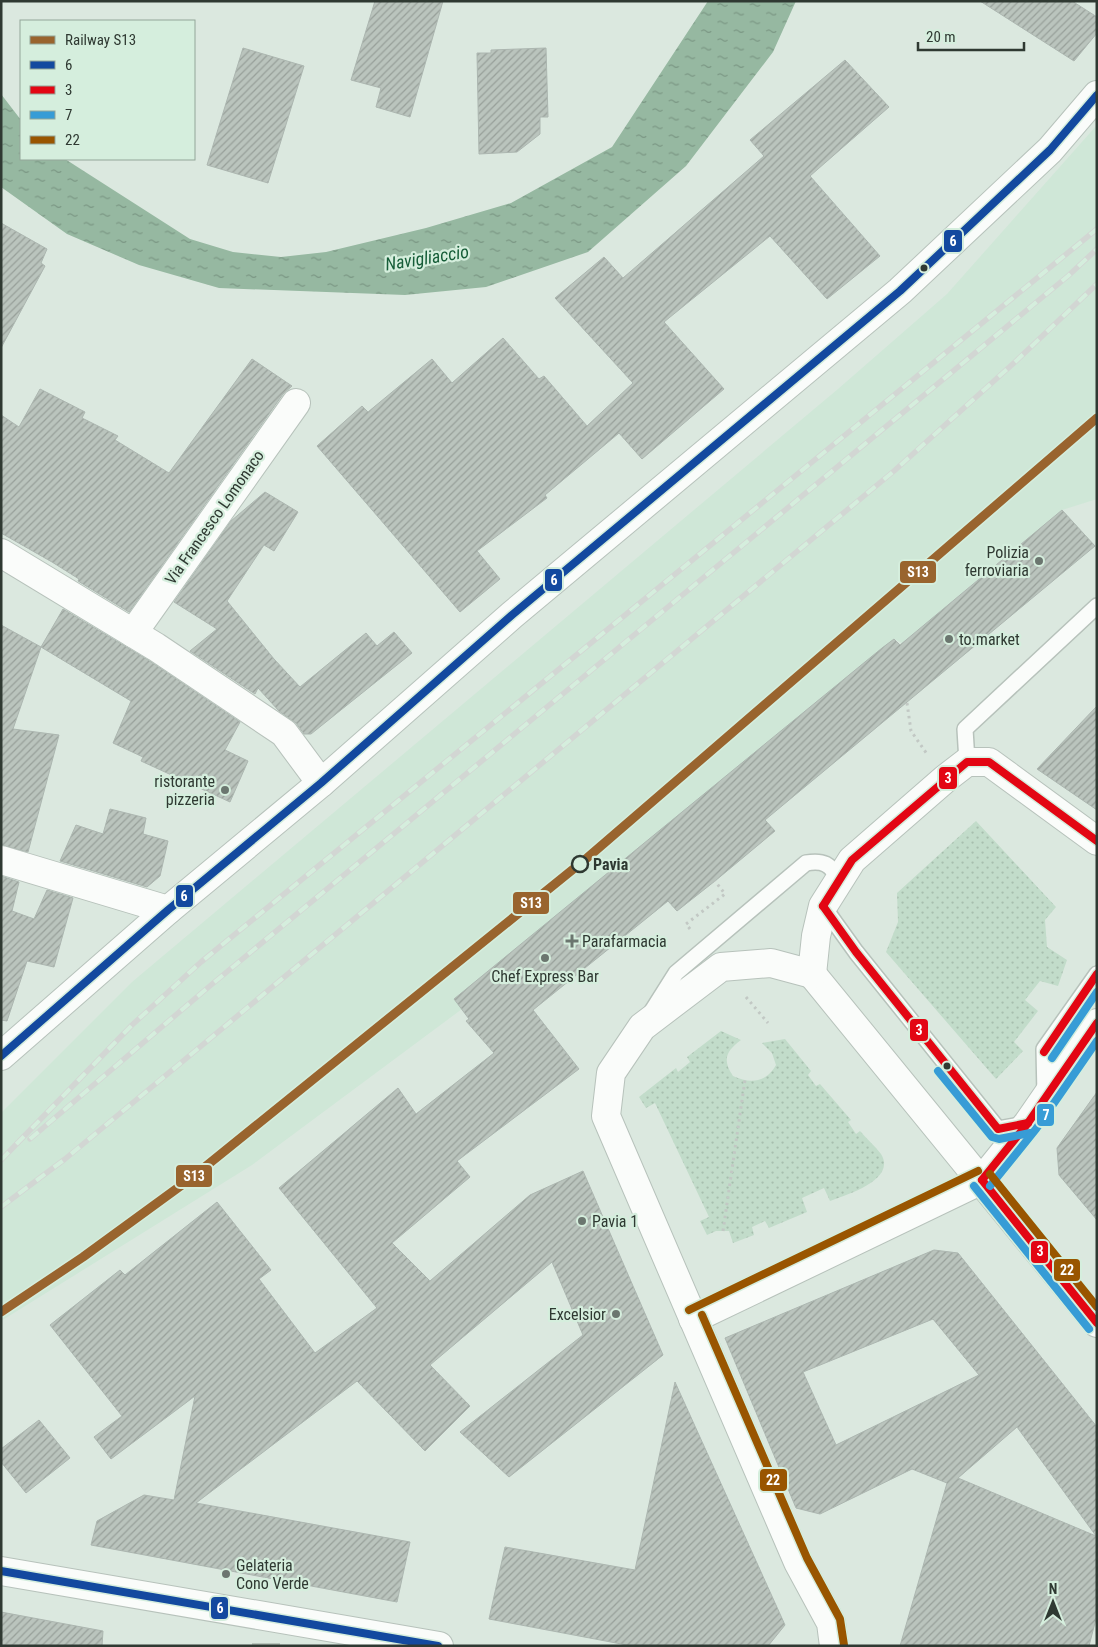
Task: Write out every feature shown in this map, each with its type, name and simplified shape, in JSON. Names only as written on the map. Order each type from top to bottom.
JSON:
[{"type":"street","points":[[1,1056],[168,910],[320,783],[512,615],[900,291],[1050,150],[1097,95]]},
{"type":"street","name":"Via Francesco Lomonaco","points":[[133,632],[296,403]]},
{"type":"street","points":[[1,553],[133,632],[284,733],[320,783]]},
{"type":"street","points":[[812,974],[816,936],[823,906],[838,879],[852,860],[945,778],[967,762],[989,762],[1097,841]]},
{"type":"street","points":[[1,860],[168,910]]},
{"type":"street","points":[[834,1646],[831,1623],[798,1562],[606,1116],[611,1073],[642,1027],[721,967],[771,963],[812,974],[1097,1323]]},
{"type":"street","points":[[693,1319],[982,1180],[1046,1099],[1097,1023]]},
{"type":"street","points":[[1,1571],[438,1646]]},
{"type":"lane","points":[[967,762],[966,729],[1097,606]]},
{"type":"lane","points":[[642,1027],[676,973],[806,863],[820,860],[832,867],[838,879]]},
{"type":"lane","points":[[823,906],[856,952],[998,1129],[1028,1123]]},
{"type":"lane","points":[[1046,1099],[1044,1049],[1097,974]]},
{"type":"path","points":[[907,702],[910,731],[945,778]]},
{"type":"path","points":[[722,1231],[745,1080]]},
{"type":"shaded area","points":[[1097,125],[1097,499],[1062,510],[902,643],[894,639],[454,999],[462,1009],[252,1165],[1,1321],[1,1113],[132,982],[838,389],[947,294]]},
{"type":"shaded area","points":[[976,821],[1056,907],[1045,920],[1047,947],[1067,960],[1058,986],[1040,981],[1025,1000],[1038,1011],[1014,1042],[1023,1051],[996,1079],[886,952],[898,922],[897,893]]},
{"type":"shaded area","points":[[721,1031],[741,1040],[732,1048],[727,1056],[728,1065],[733,1076],[751,1081],[767,1075],[776,1065],[772,1053],[762,1043],[785,1039],[811,1071],[808,1075],[816,1086],[820,1084],[851,1120],[848,1122],[856,1134],[860,1131],[881,1154],[884,1163],[882,1171],[876,1179],[868,1185],[830,1201],[824,1188],[802,1198],[807,1212],[769,1228],[765,1221],[752,1227],[754,1235],[733,1243],[729,1231],[716,1231],[707,1235],[700,1221],[709,1217],[655,1103],[646,1108],[639,1097],[676,1068],[678,1072],[690,1062],[687,1057]]},
{"type":"water","name":"Navigliaccio","points":[[708,1],[796,1],[773,52],[686,166],[588,252],[486,287],[405,295],[219,288],[139,265],[67,234],[1,187],[1,94],[20,119],[20,160],[67,160],[190,239],[233,252],[281,257],[326,252],[426,228],[511,203],[612,147]]},
{"type":"building","points":[[375,1],[443,1],[410,117],[376,107],[381,88],[351,80]]},
{"type":"building","points":[[980,1],[1072,1],[1097,17],[1097,33],[1074,61]]},
{"type":"building","points":[[243,48],[304,66],[268,183],[207,165]]},
{"type":"building","points":[[546,48],[548,117],[540,117],[540,134],[517,152],[479,154],[477,53],[491,53],[491,50]]},
{"type":"building","points":[[845,60],[889,107],[810,176],[880,256],[827,299],[770,236],[664,322],[724,389],[642,459],[619,433],[545,495],[547,498],[477,551],[500,579],[460,612],[317,446],[362,406],[368,412],[432,359],[452,383],[503,338],[539,379],[544,376],[587,426],[633,383],[555,298],[604,257],[623,278],[764,156],[750,140]]},
{"type":"building","points":[[1,223],[47,249],[41,263],[45,266],[1,348]]},
{"type":"building","points":[[252,359],[292,386],[283,394],[129,612],[78,581],[79,579],[52,562],[1,533],[1,415],[19,427],[40,389],[85,412],[82,418],[118,436],[115,440],[169,473]]},
{"type":"building","points":[[265,492],[298,512],[274,551],[264,545],[227,601],[274,659],[300,687],[366,633],[377,646],[394,632],[412,653],[311,734],[304,734],[296,723],[279,711],[258,688],[255,694],[190,651],[217,629],[174,602],[231,521]]},
{"type":"building","points":[[1062,510],[1095,546],[765,820],[775,831],[715,881],[677,911],[668,901],[533,1010],[579,1069],[457,1161],[470,1177],[392,1243],[430,1281],[530,1195],[583,1171],[663,1355],[509,1477],[460,1432],[583,1335],[552,1262],[430,1365],[470,1406],[425,1451],[357,1381],[196,1503],[410,1542],[397,1602],[91,1545],[97,1521],[144,1495],[174,1500],[195,1396],[111,1459],[94,1437],[122,1416],[50,1325],[120,1270],[125,1275],[217,1202],[271,1270],[259,1279],[315,1353],[377,1308],[279,1188],[398,1088],[416,1114],[494,1053],[466,1021],[469,1019],[454,999],[882,648],[894,639],[900,645]]},
{"type":"building","points":[[63,609],[148,660],[240,722],[225,750],[248,761],[230,802],[141,761],[143,757],[113,743],[131,701],[41,647]]},
{"type":"building","points":[[1,625],[41,647],[13,729],[59,735],[28,852],[1,845]]},
{"type":"building","points":[[1097,706],[1097,810],[1037,769]]},
{"type":"building","points":[[110,809],[146,818],[143,834],[168,841],[160,876],[147,887],[60,861],[76,825],[103,834]]},
{"type":"building","points":[[1,876],[19,882],[12,911],[34,919],[47,890],[73,898],[54,967],[27,961],[7,1021],[1,1020]]},
{"type":"building","points":[[1097,1092],[1097,1220],[1059,1175],[1057,1148]]},
{"type":"building","points":[[934,1250],[958,1253],[1097,1427],[1097,1615],[1089,1646],[900,1646],[947,1483],[912,1469],[820,1514],[796,1508],[725,1338]],"holes":[[[933,1319],[979,1375],[836,1445],[803,1372]],[[1017,1427],[1096,1536],[958,1478]]]},
{"type":"building","points":[[675,1382],[785,1625],[768,1646],[632,1646],[489,1619],[505,1547],[635,1570]]},
{"type":"building","points":[[39,1420],[70,1458],[26,1493],[1,1462],[1,1449]]},
{"type":"building","points":[[1,1612],[103,1631],[102,1646],[1,1646]]},
{"type":"railway","points":[[1,1160],[132,1025],[201,962],[1097,229]]},
{"type":"railway","points":[[30,1139],[211,985],[1068,276],[1097,249]]},
{"type":"railway","points":[[1,1207],[65,1159],[894,471],[1015,362],[1097,284]]},
{"type":"rail line","name":"S13","points":[[1,1312],[83,1257],[190,1179],[587,858],[1097,418]]},
{"type":"transit line","name":"6","points":[[1,1056],[168,910],[321,783],[512,615],[900,291],[1050,150],[1097,95]]},
{"type":"transit line","name":"3","points":[[823,906],[852,860],[967,762],[989,762],[1097,841]]},
{"type":"transit line","name":"3","points":[[823,906],[856,952],[998,1129],[1028,1123]]},
{"type":"transit line","name":"3","points":[[1044,1052],[1097,974]]},
{"type":"transit line","name":"7","points":[[1052,1058],[1097,992]]},
{"type":"transit line","name":"3","points":[[982,1180],[1028,1123],[1097,1023]]},
{"type":"transit line","name":"7","points":[[990,1186],[1036,1129],[1097,1041]]},
{"type":"transit line","name":"7","points":[[938,1071],[992,1137],[999,1139],[1030,1133]]},
{"type":"transit line","name":"22","points":[[689,1310],[978,1171]]},
{"type":"transit line","name":"22","points":[[990,1174],[1097,1307]]},
{"type":"transit line","name":"3","points":[[982,1180],[1097,1323]]},
{"type":"transit line","name":"7","points":[[974,1186],[1089,1329]]},
{"type":"transit line","name":"22","points":[[702,1315],[807,1558],[840,1619],[844,1645]]},
{"type":"transit line","name":"6","points":[[1,1571],[438,1646]]},
{"type":"place","name":"Polizia ferroviaria","points":[[1039,561]]},
{"type":"place","name":"to.market","points":[[949,639]]},
{"type":"place","name":"ristorante pizzeria","points":[[225,790]]},
{"type":"place","name":"Pavia","points":[[580,864]]},
{"type":"place","name":"Parafarmacia","points":[[572,941]]},
{"type":"place","name":"Chef Express Bar","points":[[545,958]]},
{"type":"place","name":"Pavia 1","points":[[582,1221]]},
{"type":"place","name":"Excelsior","points":[[616,1314]]},
{"type":"place","name":"Gelateria Cono Verde","points":[[226,1574]]}]
